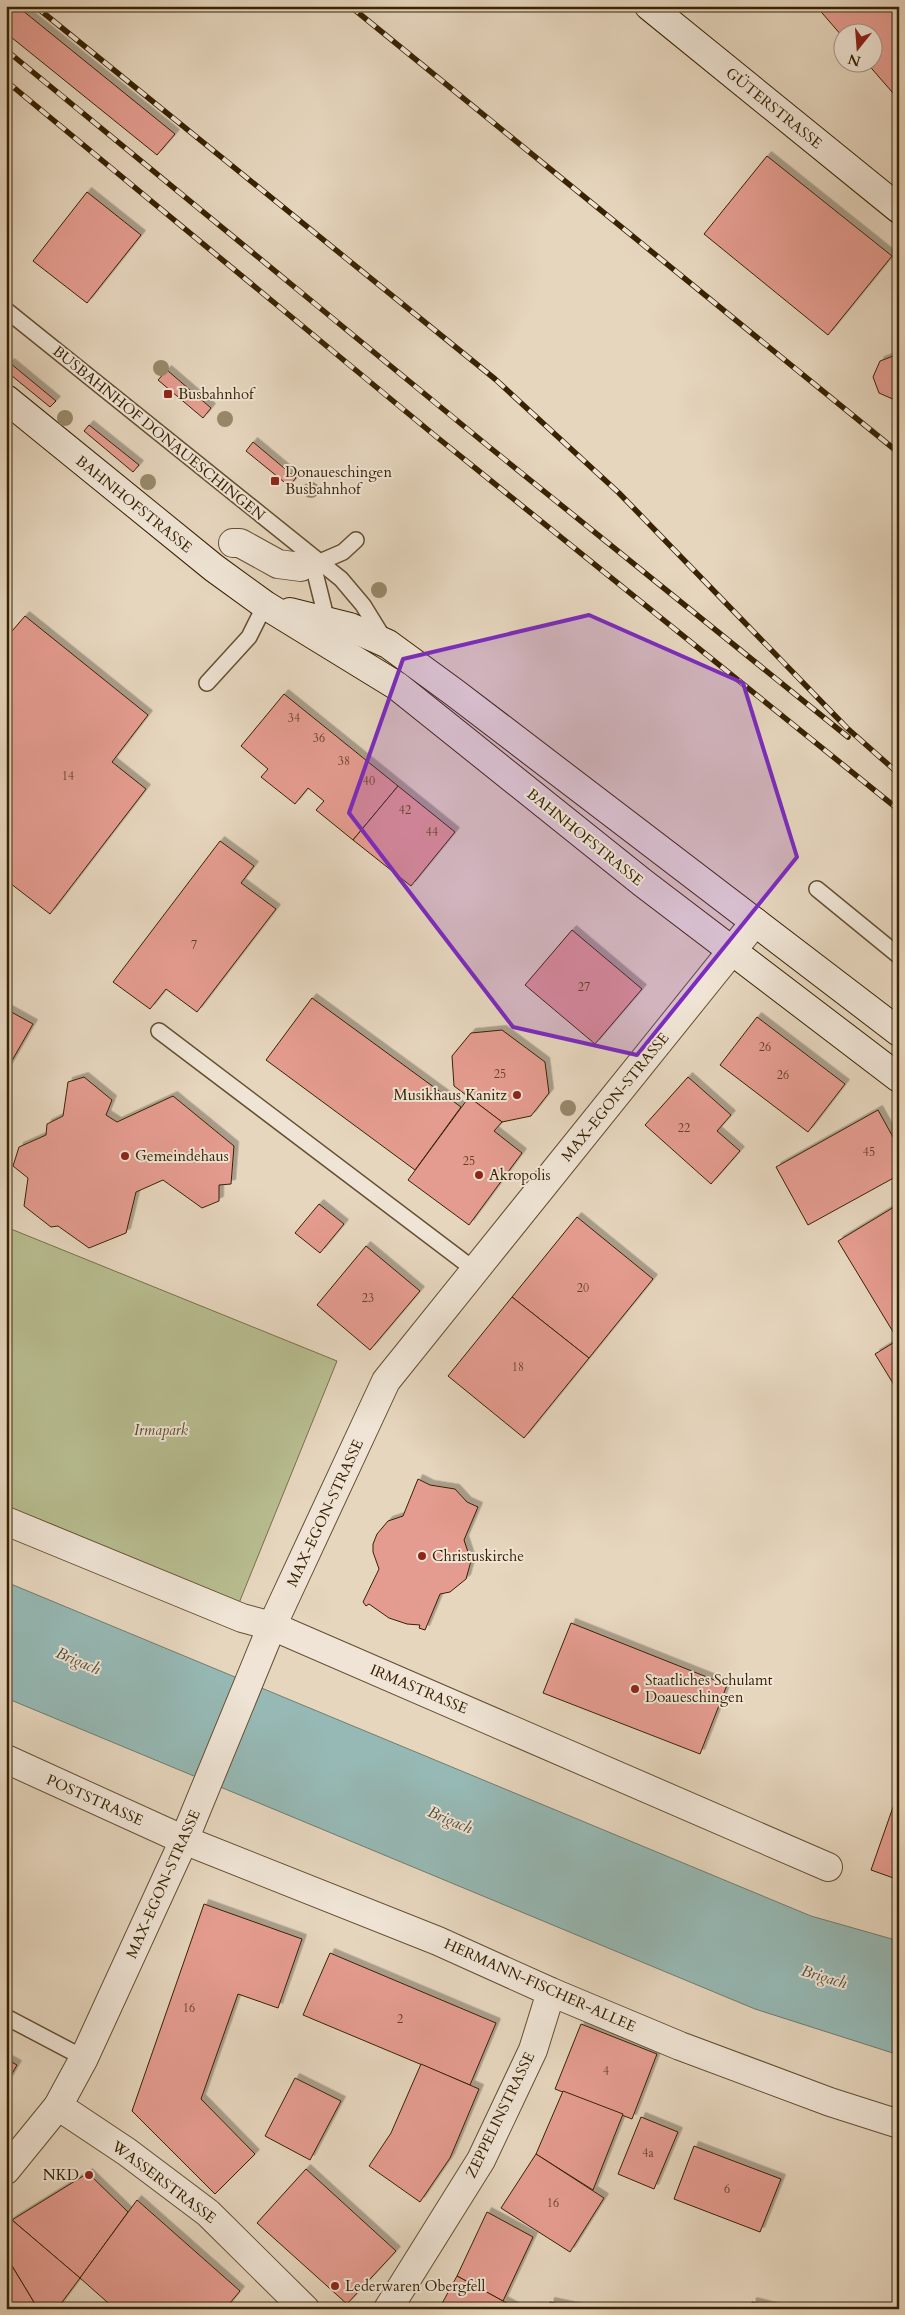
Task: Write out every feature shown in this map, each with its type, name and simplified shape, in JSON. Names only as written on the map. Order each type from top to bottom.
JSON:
[{"type":"street","name":"GÜTERSTRASSE","points":[[649,6],[899,209]]},
{"type":"street","name":"BAHNHOFSTRASSE","points":[[6,399],[214,568],[265,605],[397,686],[642,883],[898,1080]]},
{"type":"street","points":[[232,543],[240,543],[278,564],[312,563]]},
{"type":"street","name":"BAHNHOFSTRASSE","points":[[265,605],[350,627],[388,644],[456,693],[899,1032]]},
{"type":"street","name":"MAX-EGON-STRASSE","points":[[6,2170],[58,2106],[84,2058],[184,1840],[258,1664],[272,1626],[386,1381],[755,922]]},
{"type":"street","name":"IRMASTRASSE","points":[[6,1521],[242,1618],[272,1626],[828,1867]]},
{"type":"street","name":"POSTSTRASSE","points":[[6,1759],[184,1840]]},
{"type":"street","name":"HERMANN-FISCHER-ALLEE","points":[[184,1840],[438,1941],[551,1992],[680,2046],[830,2102],[899,2124]]},
{"type":"street","name":"ZEPPELINSTRASSE","points":[[388,2309],[481,2160],[533,2050],[551,1992]]},
{"type":"street","name":"WASSERSTRASSE","points":[[58,2106],[127,2152],[208,2213],[305,2309]]},
{"type":"lane","name":"BUSBAHNHOF DONAUESCHINGEN","points":[[6,310],[312,563],[341,579],[363,605],[388,644]]},
{"type":"lane","points":[[334,649],[312,563],[343,552],[356,540]]},
{"type":"lane","points":[[207,683],[249,638],[265,605]]},
{"type":"lane","points":[[817,889],[899,956]]},
{"type":"lane","points":[[159,1031],[476,1271]]},
{"type":"lane","points":[[6,2016],[84,2058]]},
{"type":"highlighted area","points":[[589,615],[743,683],[797,857],[637,1055],[513,1027],[349,813],[403,659]]},
{"type":"green space","name":"Irmapark","points":[[6,1227],[337,1361],[239,1603],[6,1508]]},
{"type":"water","name":"Brigach","points":[[6,1582],[811,1916],[899,1941],[899,2055],[755,2009],[6,1698]]},
{"type":"building","points":[[6,6],[17,6],[175,134],[157,155],[6,33]]},
{"type":"building","points":[[816,6],[899,6],[899,100],[875,72],[882,72],[882,22],[832,22],[832,24]]},
{"type":"building","points":[[767,156],[892,256],[828,335],[704,234]]},
{"type":"building","points":[[87,192],[141,235],[87,303],[33,261]]},
{"type":"building","points":[[896,355],[899,356],[899,399],[895,400],[879,393],[873,377],[880,361]]},
{"type":"building","points":[[10,363],[56,401],[50,407],[6,371],[6,367]]},
{"type":"building","points":[[167,370],[211,408],[203,418],[158,380]]},
{"type":"building","points":[[89,425],[139,465],[133,472],[84,431]]},
{"type":"building","points":[[253,442],[296,478],[289,486],[246,451]]},
{"type":"building","points":[[25,616],[148,715],[112,762],[146,789],[50,914],[6,880],[6,638]]},
{"type":"building","points":[[284,694],[398,786],[353,840],[316,810],[324,801],[308,788],[295,804],[261,777],[268,769],[241,746]]},
{"type":"building","points":[[398,786],[455,832],[411,886],[353,840]]},
{"type":"building","points":[[220,841],[254,866],[241,883],[276,909],[197,1012],[166,989],[150,1009],[113,982]]},
{"type":"building","points":[[572,930],[642,989],[595,1044],[525,985]]},
{"type":"building","points":[[312,998],[461,1107],[415,1170],[266,1060]]},
{"type":"building","points":[[6,1009],[33,1024],[6,1071]]},
{"type":"building","points":[[757,1017],[845,1084],[808,1132],[720,1065]]},
{"type":"building","points":[[502,1030],[545,1062],[549,1093],[531,1116],[502,1122],[454,1086],[452,1056],[471,1033]]},
{"type":"building","name":"Gemeindehaus","points":[[84,1077],[112,1100],[106,1115],[117,1122],[173,1096],[234,1146],[231,1184],[219,1185],[219,1201],[202,1208],[163,1180],[136,1192],[126,1233],[89,1248],[58,1226],[51,1227],[24,1206],[28,1178],[13,1166],[19,1147],[46,1135],[47,1124],[63,1116],[68,1082]]},
{"type":"building","points":[[688,1077],[731,1115],[717,1131],[740,1151],[711,1184],[645,1125]]},
{"type":"building","points":[[469,1097],[502,1122],[494,1131],[522,1153],[469,1225],[408,1180]]},
{"type":"building","points":[[878,1110],[899,1148],[899,1175],[808,1225],[776,1167]]},
{"type":"building","points":[[319,1204],[344,1224],[320,1253],[295,1233]]},
{"type":"building","points":[[899,1204],[899,1340],[898,1340],[838,1241]]},
{"type":"building","points":[[577,1217],[653,1279],[589,1358],[512,1297]]},
{"type":"building","points":[[366,1246],[420,1291],[370,1350],[317,1305]]},
{"type":"building","points":[[512,1297],[589,1358],[524,1438],[448,1376]]},
{"type":"building","points":[[899,1340],[899,1393],[875,1354]]},
{"type":"building","name":"Christuskirche","points":[[418,1479],[430,1485],[455,1489],[467,1502],[478,1507],[464,1540],[471,1561],[466,1579],[450,1592],[440,1594],[425,1630],[419,1628],[420,1625],[407,1624],[389,1618],[369,1604],[366,1606],[363,1602],[379,1569],[373,1552],[373,1544],[377,1534],[388,1521],[403,1516]]},
{"type":"building","name":"Staatliches Schulamt Doaueschingen","points":[[571,1623],[727,1685],[700,1754],[543,1693]]},
{"type":"building","points":[[899,1790],[899,1880],[871,1870]]},
{"type":"building","points":[[204,1904],[302,1939],[278,2008],[238,1994],[201,2099],[255,2154],[215,2194],[132,2111]]},
{"type":"building","points":[[330,1953],[496,2023],[470,2085],[303,2015]]},
{"type":"building","points":[[581,2024],[657,2054],[632,2119],[555,2089]]},
{"type":"building","points":[[6,2059],[17,2065],[6,2084]]},
{"type":"building","points":[[421,2064],[479,2089],[450,2158],[420,2202],[369,2166],[391,2133]]},
{"type":"building","points":[[295,2078],[341,2101],[310,2160],[265,2136]]},
{"type":"building","points":[[563,2091],[623,2114],[593,2190],[536,2154]]},
{"type":"building","points":[[641,2117],[678,2132],[654,2189],[618,2174]]},
{"type":"building","points":[[694,2146],[781,2179],[760,2232],[674,2199]]},
{"type":"building","points":[[536,2154],[604,2198],[570,2252],[501,2208]]},
{"type":"building","points":[[306,2169],[396,2251],[347,2304],[257,2223]]},
{"type":"building","points":[[88,2173],[128,2212],[80,2278],[12,2220]]},
{"type":"building","points":[[137,2200],[240,2291],[225,2309],[115,2309],[80,2278]]},
{"type":"building","points":[[487,2212],[533,2237],[503,2301],[457,2276]]},
{"type":"building","points":[[12,2220],[80,2278],[57,2309],[38,2309],[6,2256],[6,2225]]},
{"type":"building","points":[[6,2256],[38,2309],[6,2309]]},
{"type":"building","points":[[457,2276],[503,2301],[518,2309],[439,2309]]},
{"type":"building","points":[[550,2302],[583,2309],[549,2309]]},
{"type":"building","points":[[752,2302],[780,2309],[751,2309]]},
{"type":"railway","points":[[35,6],[495,379],[619,493],[847,728],[899,774]]},
{"type":"railway","points":[[350,6],[899,453]]},
{"type":"railway","points":[[6,50],[488,446],[848,737]]},
{"type":"railway","points":[[6,81],[433,434],[899,810]]},
{"type":"place","name":"Busbahnhof","points":[[168,394]]},
{"type":"place","name":"Donaueschingen Busbahnhof","points":[[275,481]]},
{"type":"place","name":"Musikhaus Kanitz","points":[[517,1095]]},
{"type":"place","name":"Gemeindehaus","points":[[125,1156]]},
{"type":"place","name":"Akropolis","points":[[479,1175]]},
{"type":"place","name":"Christuskirche","points":[[422,1556]]},
{"type":"place","name":"Staatliches Schulamt Doaueschingen","points":[[635,1689]]},
{"type":"place","name":"NKD","points":[[89,2175]]},
{"type":"place","name":"Lederwaren Obergfell","points":[[335,2286]]}]
